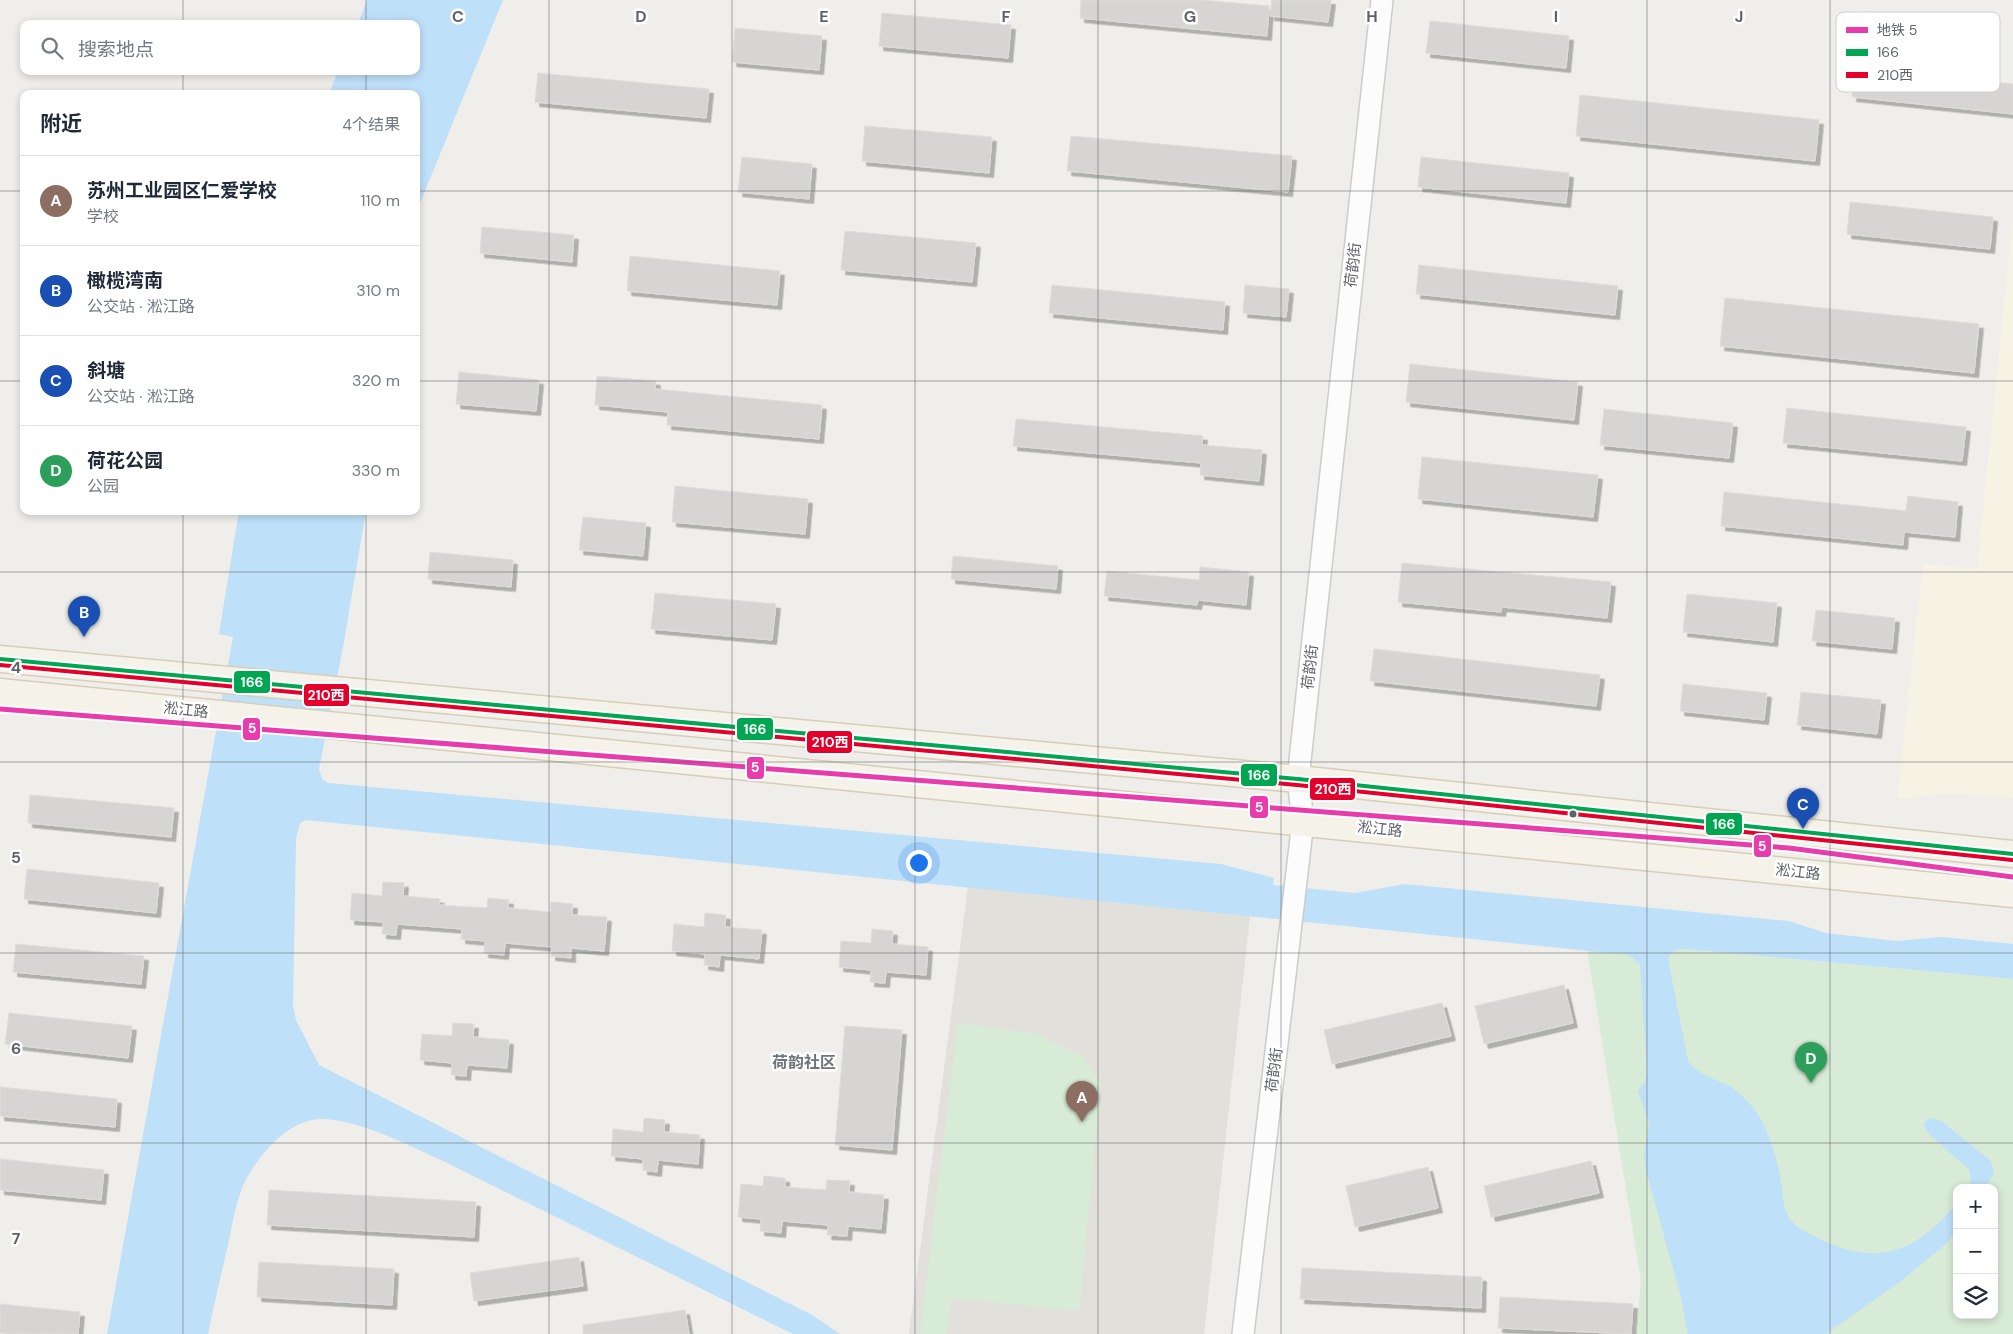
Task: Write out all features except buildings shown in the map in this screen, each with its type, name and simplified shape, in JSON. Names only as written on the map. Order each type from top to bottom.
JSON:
[{"type":"main road","points":[[0,658],[212,680],[1298,779],[2013,854]]},
{"type":"main road","name":"淞江路","points":[[0,692],[1303,821],[2013,894]]},
{"type":"street","name":"荷韵街","points":[[1243,1334],[1303,821],[1298,779],[1382,0]]},
{"type":"shaded area","points":[[2013,217],[2013,798],[1950,793],[1897,799],[1923,564],[1977,569]]},
{"type":"shaded area","points":[[968,887],[1250,916],[1204,1334],[909,1334]]},
{"type":"green space","points":[[1684,949],[2013,979],[2013,1334],[1636,1334],[1641,1281],[1587,950],[1668,958],[1675,950]]},
{"type":"green space","points":[[958,1023],[1035,1034],[1083,1056],[1101,1085],[1079,1311],[952,1298],[946,1334],[920,1334]]},
{"type":"water","points":[[367,0],[503,0],[420,203],[420,90],[331,90],[336,75],[420,75],[420,20],[360,20]]},
{"type":"water","points":[[238,515],[365,515],[344,642],[319,769],[322,779],[328,783],[1221,864],[1274,878],[1273,885],[1355,893],[1405,884],[1789,921],[1826,933],[1897,941],[1942,937],[2013,944],[2013,979],[1684,949],[1675,950],[1668,958],[1688,1061],[1703,1074],[1733,1088],[1746,1099],[1757,1113],[1772,1145],[1782,1185],[1784,1206],[1793,1223],[1820,1239],[1841,1248],[1879,1253],[1896,1250],[1912,1243],[1927,1233],[1953,1208],[1953,1235],[1947,1243],[1901,1281],[1826,1334],[1688,1334],[1680,1294],[1646,1171],[1644,1154],[1649,1123],[1638,1091],[1645,1082],[1647,1072],[1640,964],[1629,955],[306,820],[300,823],[296,839],[293,1006],[296,1020],[319,1065],[812,1315],[840,1334],[793,1334],[417,1149],[369,1129],[324,1119],[311,1120],[298,1125],[275,1141],[256,1163],[243,1186],[236,1208],[208,1334],[107,1334],[233,637],[219,634]]},
{"type":"water","points":[[1928,1118],[1940,1120],[1991,1161],[1994,1173],[1988,1184],[1969,1184],[1971,1179],[1969,1170],[1927,1132],[1924,1125]]},
{"type":"metro line","name":"5","points":[[0,709],[1789,848],[2013,877]]},
{"type":"transit line","name":"166","points":[[0,659],[1298,779],[2013,854]]},
{"type":"transit line","name":"210西","points":[[0,665],[1297,785],[2012,860]]},
{"type":"place","name":"橄榄湾南","points":[[84,637]]},
{"type":"place","name":"斜塘","points":[[1803,829]]},
{"type":"place","name":"荷花公园","points":[[1811,1083]]},
{"type":"place","name":"苏州工业园区仁爱学校","points":[[1082,1122]]},
{"type":"district","name":"荷韵社区","points":[[804,1062]]}]
